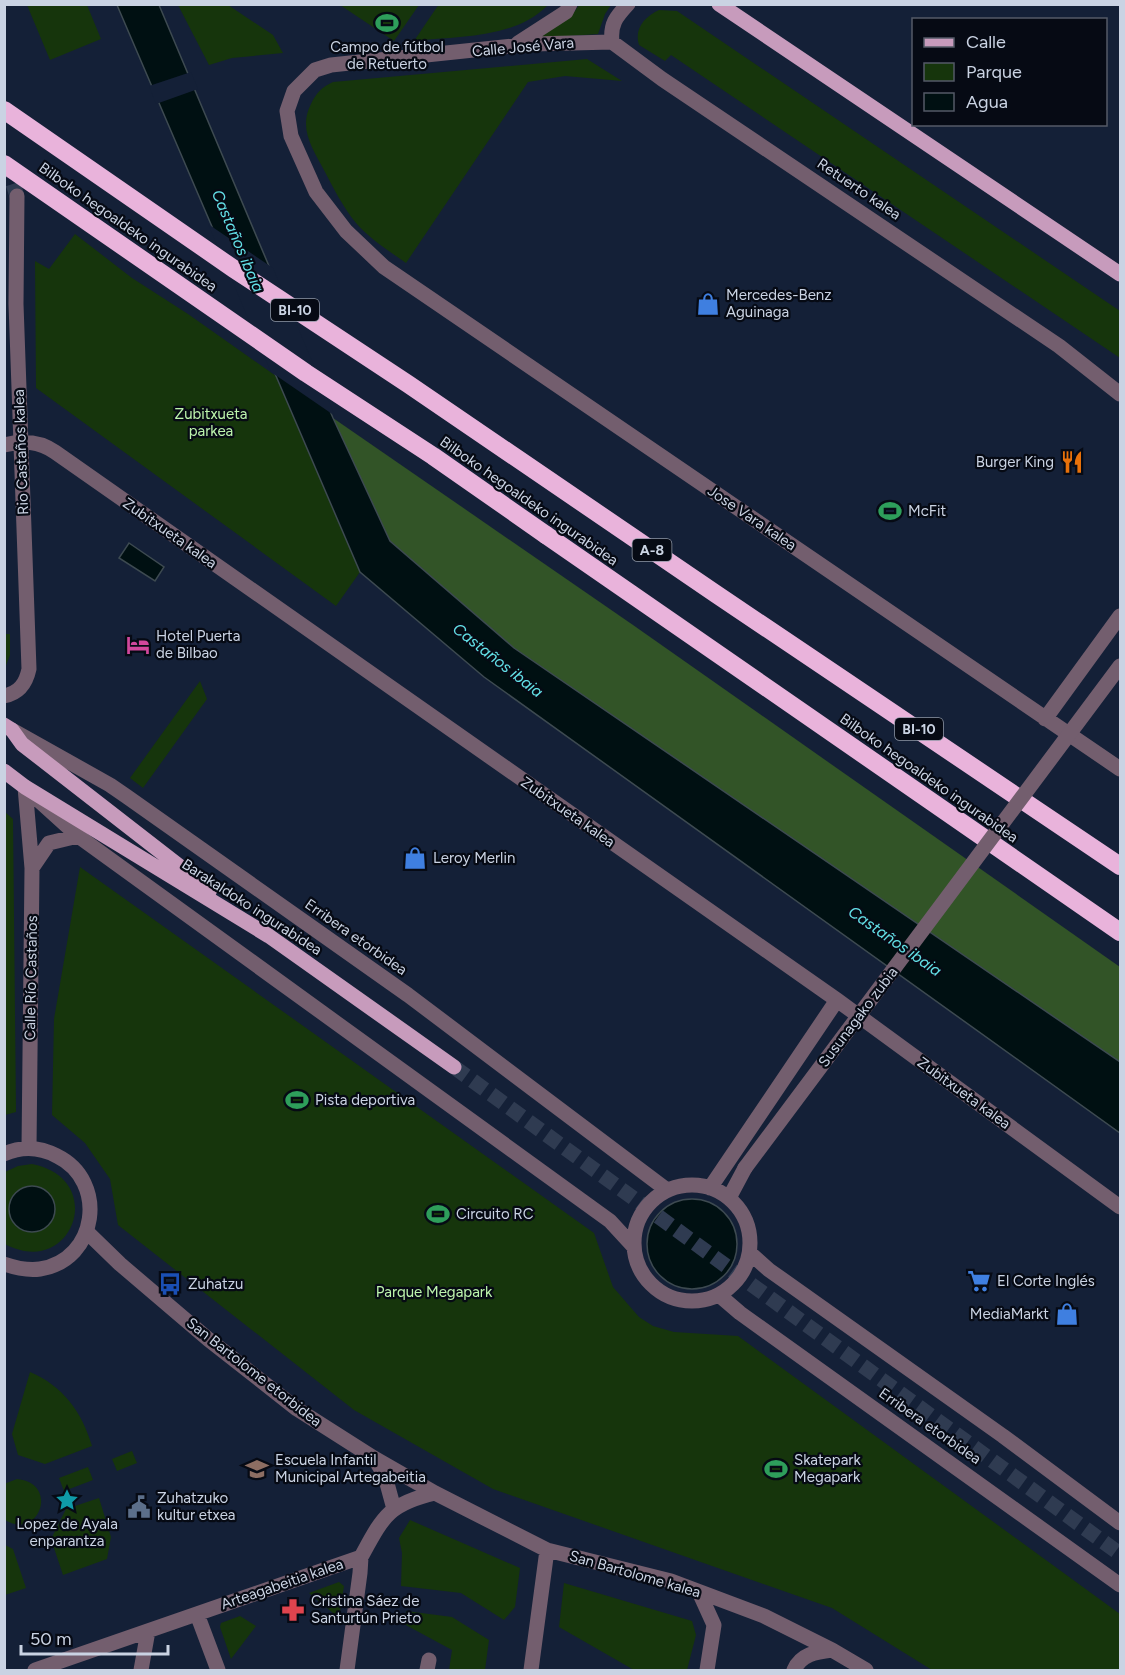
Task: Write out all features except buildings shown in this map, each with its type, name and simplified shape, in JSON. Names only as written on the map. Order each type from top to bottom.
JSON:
[{"type":"highway","name":"Bilboko hegoaldeko ingurabidea","points":[[4,110],[234,269],[1120,866]]},
{"type":"highway","name":"Bilboko hegoaldeko ingurabidea","points":[[4,164],[306,373],[433,456],[1120,932]]},
{"type":"main road","points":[[719,4],[1120,274]]},
{"type":"main road","name":"Erribera etorbidea","points":[[8,728],[22,744],[269,936]]},
{"type":"main road","points":[[4,771],[25,787]]},
{"type":"main road","name":"Barakaldoko ingurabidea","points":[[25,787],[269,936],[454,1067]]},
{"type":"street","points":[[512,46],[566,12],[570,4]]},
{"type":"street","points":[[612,42],[610,30],[615,18],[628,4]]},
{"type":"street","name":"Calle José Vara","points":[[384,267],[346,231],[316,192],[291,136],[287,111],[294,91],[315,70],[331,65],[512,46],[612,42]]},
{"type":"street","name":"Retuerto kalea","points":[[612,42],[672,85],[1059,346],[1120,394]]},
{"type":"street","name":"Rio Castaños kalea","points":[[4,211],[17,196],[16,251],[10,326],[20,441],[29,669],[27,680],[20,689],[4,696]]},
{"type":"street","points":[[4,229],[16,251]]},
{"type":"street","name":"Jose Vara kalea","points":[[384,267],[1120,769]]},
{"type":"street","name":"Zubitxueta kalea","points":[[4,445],[20,441],[46,446],[55,452],[837,1000],[1120,1207]]},
{"type":"street","points":[[1045,719],[1120,616]]},
{"type":"street","name":"Susunagako zubia","points":[[729,1198],[745,1168],[1120,666]]},
{"type":"street","name":"Erribera etorbidea","points":[[8,728],[110,785],[408,995],[667,1190]]},
{"type":"street","points":[[25,787],[78,836],[610,1221],[633,1246]]},
{"type":"street","points":[[25,787],[32,868]]},
{"type":"street","points":[[32,868],[49,843],[78,836]]},
{"type":"street","name":"Calle Río Castaños","points":[[29,1148],[32,868]]},
{"type":"street","points":[[710,1188],[837,1000]]},
{"type":"street","points":[[4,1154],[29,1148],[49,1151],[67,1160],[80,1174],[89,1192],[91,1212],[87,1232],[76,1249],[60,1262],[42,1269],[21,1269],[4,1264]]},
{"type":"street","points":[[696,1185],[710,1188],[729,1198],[740,1210],[747,1225],[750,1253],[744,1270],[734,1285],[719,1295],[700,1302],[681,1301],[662,1294],[647,1282],[637,1265],[633,1246],[634,1229],[641,1213],[652,1200],[667,1190],[696,1185]]},
{"type":"street","name":"San Bartolome etorbidea","points":[[87,1232],[120,1264],[208,1339],[297,1409],[374,1458],[435,1493]]},
{"type":"street","points":[[750,1253],[769,1270],[1003,1436],[1120,1523]]},
{"type":"street","name":"Erribera etorbidea","points":[[719,1295],[740,1313],[1120,1585]]},
{"type":"street","points":[[374,1458],[385,1476],[394,1509]]},
{"type":"street","name":"Arteagabeitia kalea","points":[[35,1671],[360,1557],[378,1525],[394,1509],[410,1499],[435,1493]]},
{"type":"street","name":"San Bartolome kalea","points":[[435,1493],[548,1550],[671,1581],[764,1616],[832,1650],[866,1671]]},
{"type":"street","points":[[531,1671],[548,1550]]},
{"type":"street","points":[[347,1671],[360,1573],[360,1557]]},
{"type":"street","points":[[699,1592],[714,1625],[707,1671]]},
{"type":"street","points":[[197,1614],[218,1671]]},
{"type":"street","points":[[141,1671],[148,1631]]},
{"type":"street","points":[[794,1671],[798,1662],[812,1652],[832,1650]]},
{"type":"street","points":[[79,1671],[83,1655]]},
{"type":"green space","points":[[439,4],[548,5],[535,16],[503,30],[414,41]]},
{"type":"green space","points":[[27,5],[87,5],[101,39],[50,60]]},
{"type":"green space","points":[[178,5],[228,5],[273,35],[283,53],[232,58],[209,65]]},
{"type":"green space","name":"Campo de fútbol de Retuerto","points":[[340,5],[419,5],[394,41]]},
{"type":"green space","points":[[579,5],[611,5],[598,34],[539,38],[575,11]]},
{"type":"green space","points":[[659,10],[677,11],[1120,311],[1120,358],[671,55],[665,61],[639,45],[639,29],[649,16]]},
{"type":"green space","points":[[587,59],[622,81],[565,76],[528,82],[406,263],[373,240],[356,223],[335,191],[309,139],[307,113],[320,91],[333,82]]},
{"type":"green space","name":"Zubitxueta parkea","points":[[75,234],[132,278],[276,376],[360,572],[336,606],[36,388],[35,261],[49,269]]},
{"type":"green space","points":[[333,418],[633,625],[1120,967],[1120,1065],[514,648],[390,541]]},
{"type":"green space","points":[[5,634],[10,634],[10,655],[5,668]]},
{"type":"green space","points":[[200,681],[207,699],[143,788],[130,778]]},
{"type":"green space","points":[[5,812],[13,819],[16,1112],[5,1115]]},
{"type":"green space","name":"Parque Megapark","points":[[80,867],[594,1233],[613,1287],[639,1317],[653,1326],[674,1332],[738,1336],[1120,1614],[1120,1670],[932,1670],[832,1608],[493,1489],[354,1410],[118,1225],[110,1179],[85,1143],[52,1115],[54,1019]]},
{"type":"green space","points":[[32,1164],[56,1173],[70,1188],[75,1205],[72,1223],[63,1238],[48,1249],[29,1252],[5,1244],[5,1172],[18,1166]]},
{"type":"green space","points":[[30,1372],[52,1385],[70,1402],[83,1422],[92,1446],[45,1464],[18,1455],[12,1434]]},
{"type":"green space","points":[[132,1451],[137,1463],[117,1471],[112,1459]]},
{"type":"green space","points":[[88,1467],[93,1480],[64,1491],[59,1478]]},
{"type":"green space","points":[[17,1479],[30,1483],[38,1490],[41,1499],[40,1509],[27,1523],[17,1524],[5,1520],[4,1484]]},
{"type":"green space","points":[[99,1498],[111,1537],[107,1559],[63,1575],[51,1539],[66,1509]]},
{"type":"green space","points":[[410,1520],[520,1568],[515,1607],[504,1620],[461,1593],[401,1586],[402,1553],[399,1538]]},
{"type":"green space","points":[[5,1545],[13,1549],[26,1588],[5,1595]]},
{"type":"green space","points":[[339,1582],[344,1586],[339,1618],[309,1593]]},
{"type":"green space","points":[[564,1583],[692,1621],[696,1635],[687,1670],[634,1670],[559,1627]]},
{"type":"green space","points":[[406,1611],[452,1617],[489,1640],[485,1670],[449,1670],[452,1650],[404,1624]]},
{"type":"green space","points":[[240,1616],[256,1626],[231,1659],[220,1627],[221,1623]]},
{"type":"water","name":"Castaños ibaia","points":[[117,5],[159,5],[333,418],[390,541],[514,648],[1120,1062],[1120,1133],[484,677],[360,572]]},
{"type":"water","points":[[129,543],[164,567],[155,581],[119,558]]},
{"type":"water","points":[[32,1186],[48,1193],[55,1209],[48,1225],[32,1232],[16,1225],[9,1209],[16,1193]]},
{"type":"water","points":[[692,1199],[709,1203],[724,1212],[733,1227],[737,1244],[733,1261],[724,1276],[709,1285],[692,1289],[675,1285],[660,1276],[651,1261],[647,1244],[651,1227],[660,1212],[675,1203]]},
{"type":"pier","points":[[191,72],[198,89],[156,104],[149,86]]},
{"type":"pier","points":[[208,224],[273,268],[335,416],[271,372]]},
{"type":"tunnel","points":[[6,162],[17,196]]},
{"type":"tunnel","points":[[454,1067],[1120,1554]]},
{"type":"place","name":"Campo de fútbol de Retuerto","points":[[387,23]]},
{"type":"place","name":"Mercedes-Benz Aguinaga","points":[[708,304]]},
{"type":"place","name":"Burger King","points":[[1072,462]]},
{"type":"place","name":"McFit","points":[[890,511]]},
{"type":"place","name":"Hotel Puerta de Bilbao","points":[[138,645]]},
{"type":"place","name":"Leroy Merlin","points":[[415,858]]},
{"type":"place","name":"Pista deportiva","points":[[297,1100]]},
{"type":"place","name":"Circuito RC","points":[[438,1214]]},
{"type":"place","name":"El Corte Inglés","points":[[979,1281]]},
{"type":"place","name":"Zuhatzu","points":[[170,1284]]},
{"type":"place","name":"MediaMarkt","points":[[1067,1314]]},
{"type":"place","name":"Escuela Infantil Municipal Artegabeitia","points":[[257,1469]]},
{"type":"place","name":"Skatepark Megapark","points":[[776,1469]]},
{"type":"place","name":"Lopez de Ayala enparantza","points":[[67,1500]]},
{"type":"place","name":"Zuhatzuko kultur etxea","points":[[139,1507]]},
{"type":"place","name":"Cristina Sáez de Santurtún Prieto","points":[[293,1610]]}]
